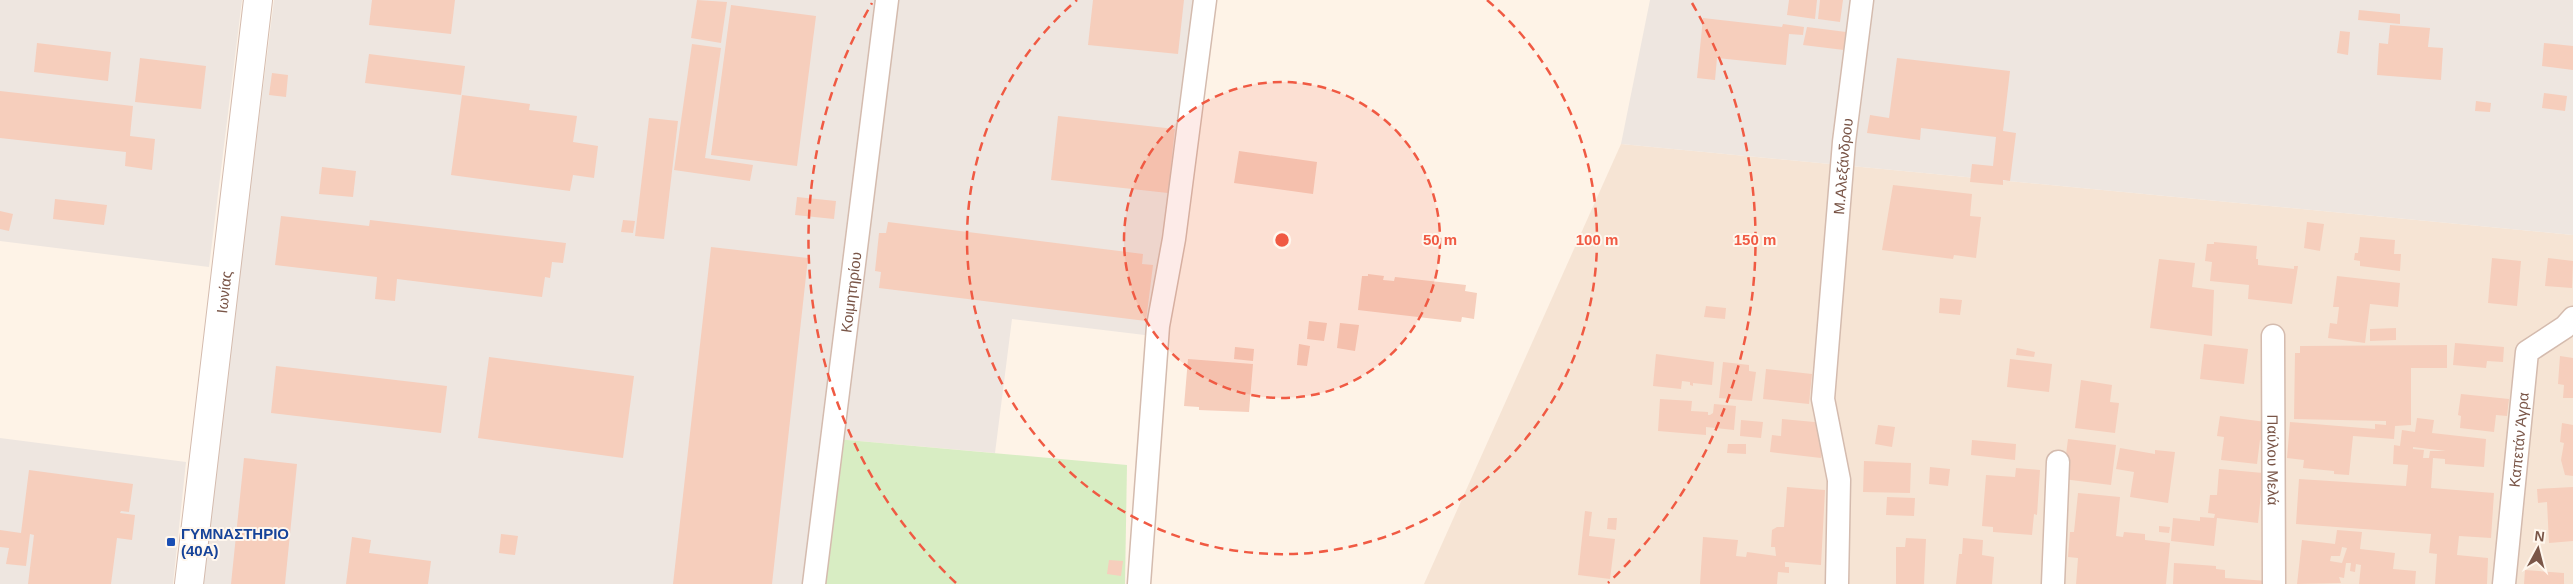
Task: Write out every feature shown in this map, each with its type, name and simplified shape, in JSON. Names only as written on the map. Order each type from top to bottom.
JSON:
[{"type":"street","name":"Ιωνίας","points":[[188,584],[258,0]]},
{"type":"street","name":"Κοιμητηρίου","points":[[814,584],[887,0]]},
{"type":"street","points":[[1139,584],[1158,326],[1174,239],[1205,0]]},
{"type":"street","name":"Μ.Αλεξάνδρου","points":[[1837,584],[1839,480],[1823,399],[1844,142],[1862,0]]},
{"type":"street","name":"Καπετάν Άγρα","points":[[2504,584],[2527,352],[2565,328],[2573,318]]},
{"type":"street","name":"Παύλου Μελά","points":[[2273,336],[2274,584]]},
{"type":"street","points":[[2053,584],[2058,462]]},
{"type":"shaded area","points":[[0,0],[242,0],[209,267],[0,241]]},
{"type":"shaded area","points":[[274,0],[879,0],[807,584],[200,584]]},
{"type":"shaded area","points":[[891,0],[1197,0],[1153,336],[1012,319],[995,453],[836,439]]},
{"type":"shaded area","points":[[1650,0],[2573,0],[2573,235],[1621,144]]},
{"type":"shaded area","points":[[1621,144],[2573,235],[2573,584],[1424,584]]},
{"type":"shaded area","points":[[0,438],[186,462],[173,584],[0,584]]},
{"type":"green space","points":[[836,439],[1127,465],[1125,584],[821,584]]},
{"type":"building","points":[[372,0],[455,0],[451,34],[369,25]]},
{"type":"building","points":[[697,0],[727,2],[721,43],[691,38]]},
{"type":"building","points":[[1093,0],[1184,0],[1178,54],[1088,45]]},
{"type":"building","points":[[1789,0],[1817,0],[1815,19],[1787,15]]},
{"type":"building","points":[[1820,0],[1843,0],[1840,22],[1818,19]]},
{"type":"building","points":[[731,5],[816,16],[797,166],[711,155]]},
{"type":"building","points":[[2359,10],[2400,14],[2400,24],[2358,20]]},
{"type":"building","points":[[1703,18],[1782,27],[1783,24],[1804,27],[1803,35],[1789,34],[1786,65],[1717,58],[1715,80],[1697,78]]},
{"type":"building","points":[[2390,25],[2430,28],[2428,47],[2443,48],[2441,80],[2377,75],[2379,43],[2388,44]]},
{"type":"building","points":[[1807,27],[1854,33],[1852,51],[1803,45]]},
{"type":"building","points":[[2340,31],[2350,32],[2348,55],[2337,53]]},
{"type":"building","points":[[37,43],[111,52],[108,81],[34,72]]},
{"type":"building","points":[[2544,43],[2573,46],[2573,70],[2542,66]]},
{"type":"building","points":[[692,44],[721,48],[705,158],[753,165],[750,181],[674,170]]},
{"type":"building","points":[[369,54],[465,66],[461,95],[365,83]]},
{"type":"building","points":[[140,58],[206,66],[201,109],[135,102]]},
{"type":"building","points":[[1897,58],[2010,71],[2003,131],[2016,133],[2010,181],[2003,180],[2003,185],[1970,182],[1972,164],[1993,166],[1996,137],[1921,128],[1920,140],[1867,133],[1870,115],[1889,118]]},
{"type":"building","points":[[272,73],[288,75],[286,97],[269,95]]},
{"type":"building","points":[[0,91],[133,106],[130,136],[155,139],[152,170],[125,166],[126,152],[0,138]]},
{"type":"building","points":[[2544,93],[2567,96],[2565,111],[2542,108]]},
{"type":"building","points":[[462,95],[530,104],[529,110],[577,116],[573,142],[598,146],[594,178],[573,175],[570,191],[451,175]]},
{"type":"building","points":[[2476,101],[2491,103],[2490,112],[2475,111]]},
{"type":"building","points":[[1058,116],[1175,129],[1168,193],[1051,180]]},
{"type":"building","points":[[649,118],[678,121],[664,239],[635,236]]},
{"type":"building","points":[[1239,151],[1317,162],[1313,194],[1234,183]]},
{"type":"building","points":[[322,167],[356,171],[353,197],[319,194]]},
{"type":"building","points":[[1893,185],[1972,194],[1970,216],[1981,217],[1976,258],[1954,255],[1953,259],[1882,250]]},
{"type":"building","points":[[797,197],[836,201],[834,219],[795,215]]},
{"type":"building","points":[[55,199],[107,205],[104,225],[53,219]]},
{"type":"building","points":[[0,211],[13,214],[9,231],[0,229]]},
{"type":"building","points":[[281,216],[369,226],[370,220],[566,243],[563,263],[552,262],[550,278],[545,277],[542,297],[397,279],[395,301],[375,299],[377,277],[275,265]]},
{"type":"building","points":[[623,220],[635,221],[633,233],[621,232]]},
{"type":"building","points":[[888,222],[1143,254],[1142,264],[1153,265],[1146,321],[879,288],[881,272],[875,271],[879,233],[886,233]]},
{"type":"building","points":[[2307,222],[2324,224],[2320,251],[2304,248]]},
{"type":"building","points":[[2360,237],[2395,240],[2394,254],[2401,254],[2400,271],[2360,266],[2360,261],[2354,260],[2355,253],[2358,253]]},
{"type":"building","points":[[2214,242],[2257,246],[2256,259],[2258,259],[2258,265],[2294,269],[2294,266],[2298,266],[2292,304],[2248,299],[2249,285],[2210,281],[2212,262],[2205,261],[2207,244],[2214,244]]},
{"type":"building","points":[[711,247],[808,258],[772,584],[673,584]]},
{"type":"building","points":[[2492,258],[2521,261],[2517,306],[2488,303]]},
{"type":"building","points":[[2548,258],[2573,261],[2572,288],[2545,286]]},
{"type":"building","points":[[2159,259],[2195,263],[2192,287],[2214,290],[2212,336],[2150,328]]},
{"type":"building","points":[[1368,274],[1384,276],[1383,280],[1394,281],[1395,277],[1466,285],[1465,291],[1477,293],[1474,319],[1462,317],[1461,322],[1358,310],[1362,276],[1368,276]]},
{"type":"building","points":[[2337,276],[2400,283],[2398,307],[2370,304],[2365,343],[2328,338],[2330,323],[2337,324],[2339,307],[2333,307]]},
{"type":"building","points":[[1940,298],[1962,300],[1960,315],[1939,313]]},
{"type":"building","points":[[1706,306],[1726,308],[1725,319],[1704,317]]},
{"type":"building","points":[[1309,321],[1327,323],[1324,341],[1307,339]]},
{"type":"building","points":[[1340,323],[1359,325],[1355,351],[1337,348]]},
{"type":"building","points":[[2396,328],[2396,340],[2370,341],[2370,329]]},
{"type":"building","points":[[2455,343],[2504,347],[2503,362],[2487,361],[2486,368],[2453,365]]},
{"type":"building","points":[[1299,344],[1310,346],[1307,366],[1297,365]]},
{"type":"building","points":[[2204,344],[2248,349],[2244,384],[2200,379]]},
{"type":"building","points":[[2447,345],[2447,368],[2411,368],[2411,425],[2395,426],[2394,439],[2353,436],[2349,475],[2334,474],[2334,471],[2303,468],[2304,460],[2287,458],[2290,422],[2375,429],[2375,424],[2386,425],[2386,421],[2294,419],[2295,353],[2300,353],[2300,346]]},
{"type":"building","points":[[1235,347],[1254,349],[1253,361],[1234,359]]},
{"type":"building","points":[[2017,348],[2035,352],[2034,357],[2016,355]]},
{"type":"building","points":[[1656,354],[1714,362],[1712,385],[1693,383],[1693,386],[1690,385],[1690,382],[1682,381],[1681,389],[1653,386]]},
{"type":"building","points":[[2560,356],[2573,358],[2573,398],[2563,398],[2564,385],[2558,384]]},
{"type":"building","points":[[489,357],[634,376],[623,458],[478,438]]},
{"type":"building","points":[[1188,359],[1253,364],[1249,412],[1199,410],[1199,407],[1184,406]]},
{"type":"building","points":[[2010,359],[2052,364],[2049,392],[2007,387]]},
{"type":"building","points":[[1723,362],[1749,365],[1749,371],[1756,372],[1752,401],[1719,398]]},
{"type":"building","points":[[276,366],[447,386],[441,433],[271,413]]},
{"type":"building","points":[[1766,369],[1812,374],[1809,404],[1763,399]]},
{"type":"building","points":[[2081,380],[2112,385],[2110,402],[2119,403],[2115,433],[2075,428]]},
{"type":"building","points":[[2461,394],[2509,399],[2507,416],[2496,415],[2494,432],[2460,428],[2461,416],[2458,415]]},
{"type":"building","points":[[1660,399],[1692,401],[1691,411],[1708,412],[1708,415],[1713,413],[1714,404],[1736,406],[1734,430],[1706,427],[1706,435],[1658,431]]},
{"type":"building","points":[[2220,416],[2266,422],[2263,441],[2260,440],[2257,464],[2221,460],[2224,437],[2217,436]]},
{"type":"building","points":[[2417,418],[2434,420],[2432,433],[2486,439],[2484,467],[2445,464],[2445,459],[2433,458],[2431,488],[2494,493],[2491,538],[2459,536],[2457,555],[2488,558],[2487,584],[2435,584],[2437,554],[2429,553],[2431,534],[2296,524],[2299,479],[2406,486],[2408,465],[2393,464],[2394,445],[2400,446],[2402,430],[2415,432]],"holes":[[[2413,447],[2446,451],[2430,451],[2429,458],[2423,458],[2424,450],[2413,449]]]},
{"type":"building","points":[[1782,419],[1825,423],[1821,458],[1770,452],[1772,435],[1781,436]]},
{"type":"building","points":[[1741,420],[1763,422],[1761,438],[1740,436]]},
{"type":"building","points":[[2562,423],[2573,425],[2573,476],[2565,475],[2561,460],[2564,443],[2560,442]]},
{"type":"building","points":[[1878,425],[1895,427],[1892,447],[1875,444]]},
{"type":"building","points":[[2068,439],[2116,445],[2111,485],[2063,479]]},
{"type":"building","points":[[1972,440],[2016,444],[2015,460],[1971,455]]},
{"type":"building","points":[[1728,444],[1746,444],[1746,454],[1727,453]]},
{"type":"building","points":[[2120,448],[2155,454],[2155,450],[2175,452],[2168,503],[2130,497],[2134,472],[2116,469]]},
{"type":"building","points":[[244,458],[297,464],[285,584],[231,584]]},
{"type":"building","points":[[1864,461],[1911,463],[1910,493],[1863,492]]},
{"type":"building","points":[[1930,467],[1950,469],[1948,486],[1929,484]]},
{"type":"building","points":[[2016,468],[2040,470],[2037,515],[2034,514],[2032,535],[1993,532],[1993,527],[1982,526],[1986,475],[2015,477]]},
{"type":"building","points":[[2219,469],[2263,473],[2258,523],[2217,518],[2214,546],[2171,541],[2173,518],[2200,521],[2200,517],[2214,518],[2215,514],[2208,513],[2210,495],[2217,495]]},
{"type":"building","points":[[29,470],[133,484],[129,512],[121,511],[120,513],[135,515],[132,540],[117,538],[111,584],[28,584],[34,535],[30,534],[26,566],[6,564],[9,548],[0,547],[0,530],[21,533]]},
{"type":"building","points":[[1787,487],[1825,490],[1821,565],[1785,562],[1785,567],[1789,567],[1789,573],[1778,572],[1777,584],[1700,584],[1703,537],[1738,540],[1736,556],[1746,557],[1747,552],[1776,556],[1775,547],[1771,547],[1772,530],[1777,527],[1784,527]]},
{"type":"building","points":[[2573,487],[2573,541],[2549,543],[2547,502],[2538,503],[2537,489]]},
{"type":"building","points":[[2078,493],[2120,497],[2116,536],[2123,537],[2124,532],[2145,534],[2145,540],[2170,543],[2166,584],[2076,584],[2078,558],[2068,557],[2070,532],[2074,532]]},
{"type":"building","points":[[1887,497],[1915,498],[1914,516],[1886,515]]},
{"type":"building","points":[[1585,511],[1592,512],[1589,536],[1615,539],[1610,579],[1578,575]]},
{"type":"building","points":[[1608,518],[1617,518],[1616,530],[1607,529]]},
{"type":"building","points":[[2159,526],[2170,527],[2169,533],[2159,532]]},
{"type":"building","points":[[2337,530],[2362,532],[2360,549],[2395,553],[2393,569],[2416,571],[2415,584],[2359,584],[2361,565],[2356,564],[2355,572],[2350,571],[2351,563],[2346,563],[2344,578],[2339,577],[2341,583],[2297,584],[2302,540],[2335,544]],"holes":[[[2342,547],[2347,548],[2342,563],[2330,561],[2331,556],[2340,556]]]},
{"type":"building","points":[[501,534],[518,536],[515,555],[499,553]]},
{"type":"building","points":[[352,537],[371,540],[369,553],[431,561],[428,584],[346,584]]},
{"type":"building","points":[[1906,538],[1926,539],[1924,584],[1896,584],[1896,547],[1905,547]]},
{"type":"building","points":[[1963,538],[1983,540],[1982,555],[1994,557],[1992,584],[1956,584],[1959,554],[1962,554]]},
{"type":"building","points":[[1109,560],[1123,561],[1121,576],[1107,574]]},
{"type":"building","points":[[2174,563],[2216,566],[2216,569],[2225,570],[2225,578],[2268,581],[2268,584],[2173,584]]},
{"type":"building","points":[[2525,570],[2564,573],[2564,584],[2524,584]]},
{"type":"place","name":"ΓΥΜΝΑΣΤΗΡΙΟ (40Α)","points":[[171,542]]}]
